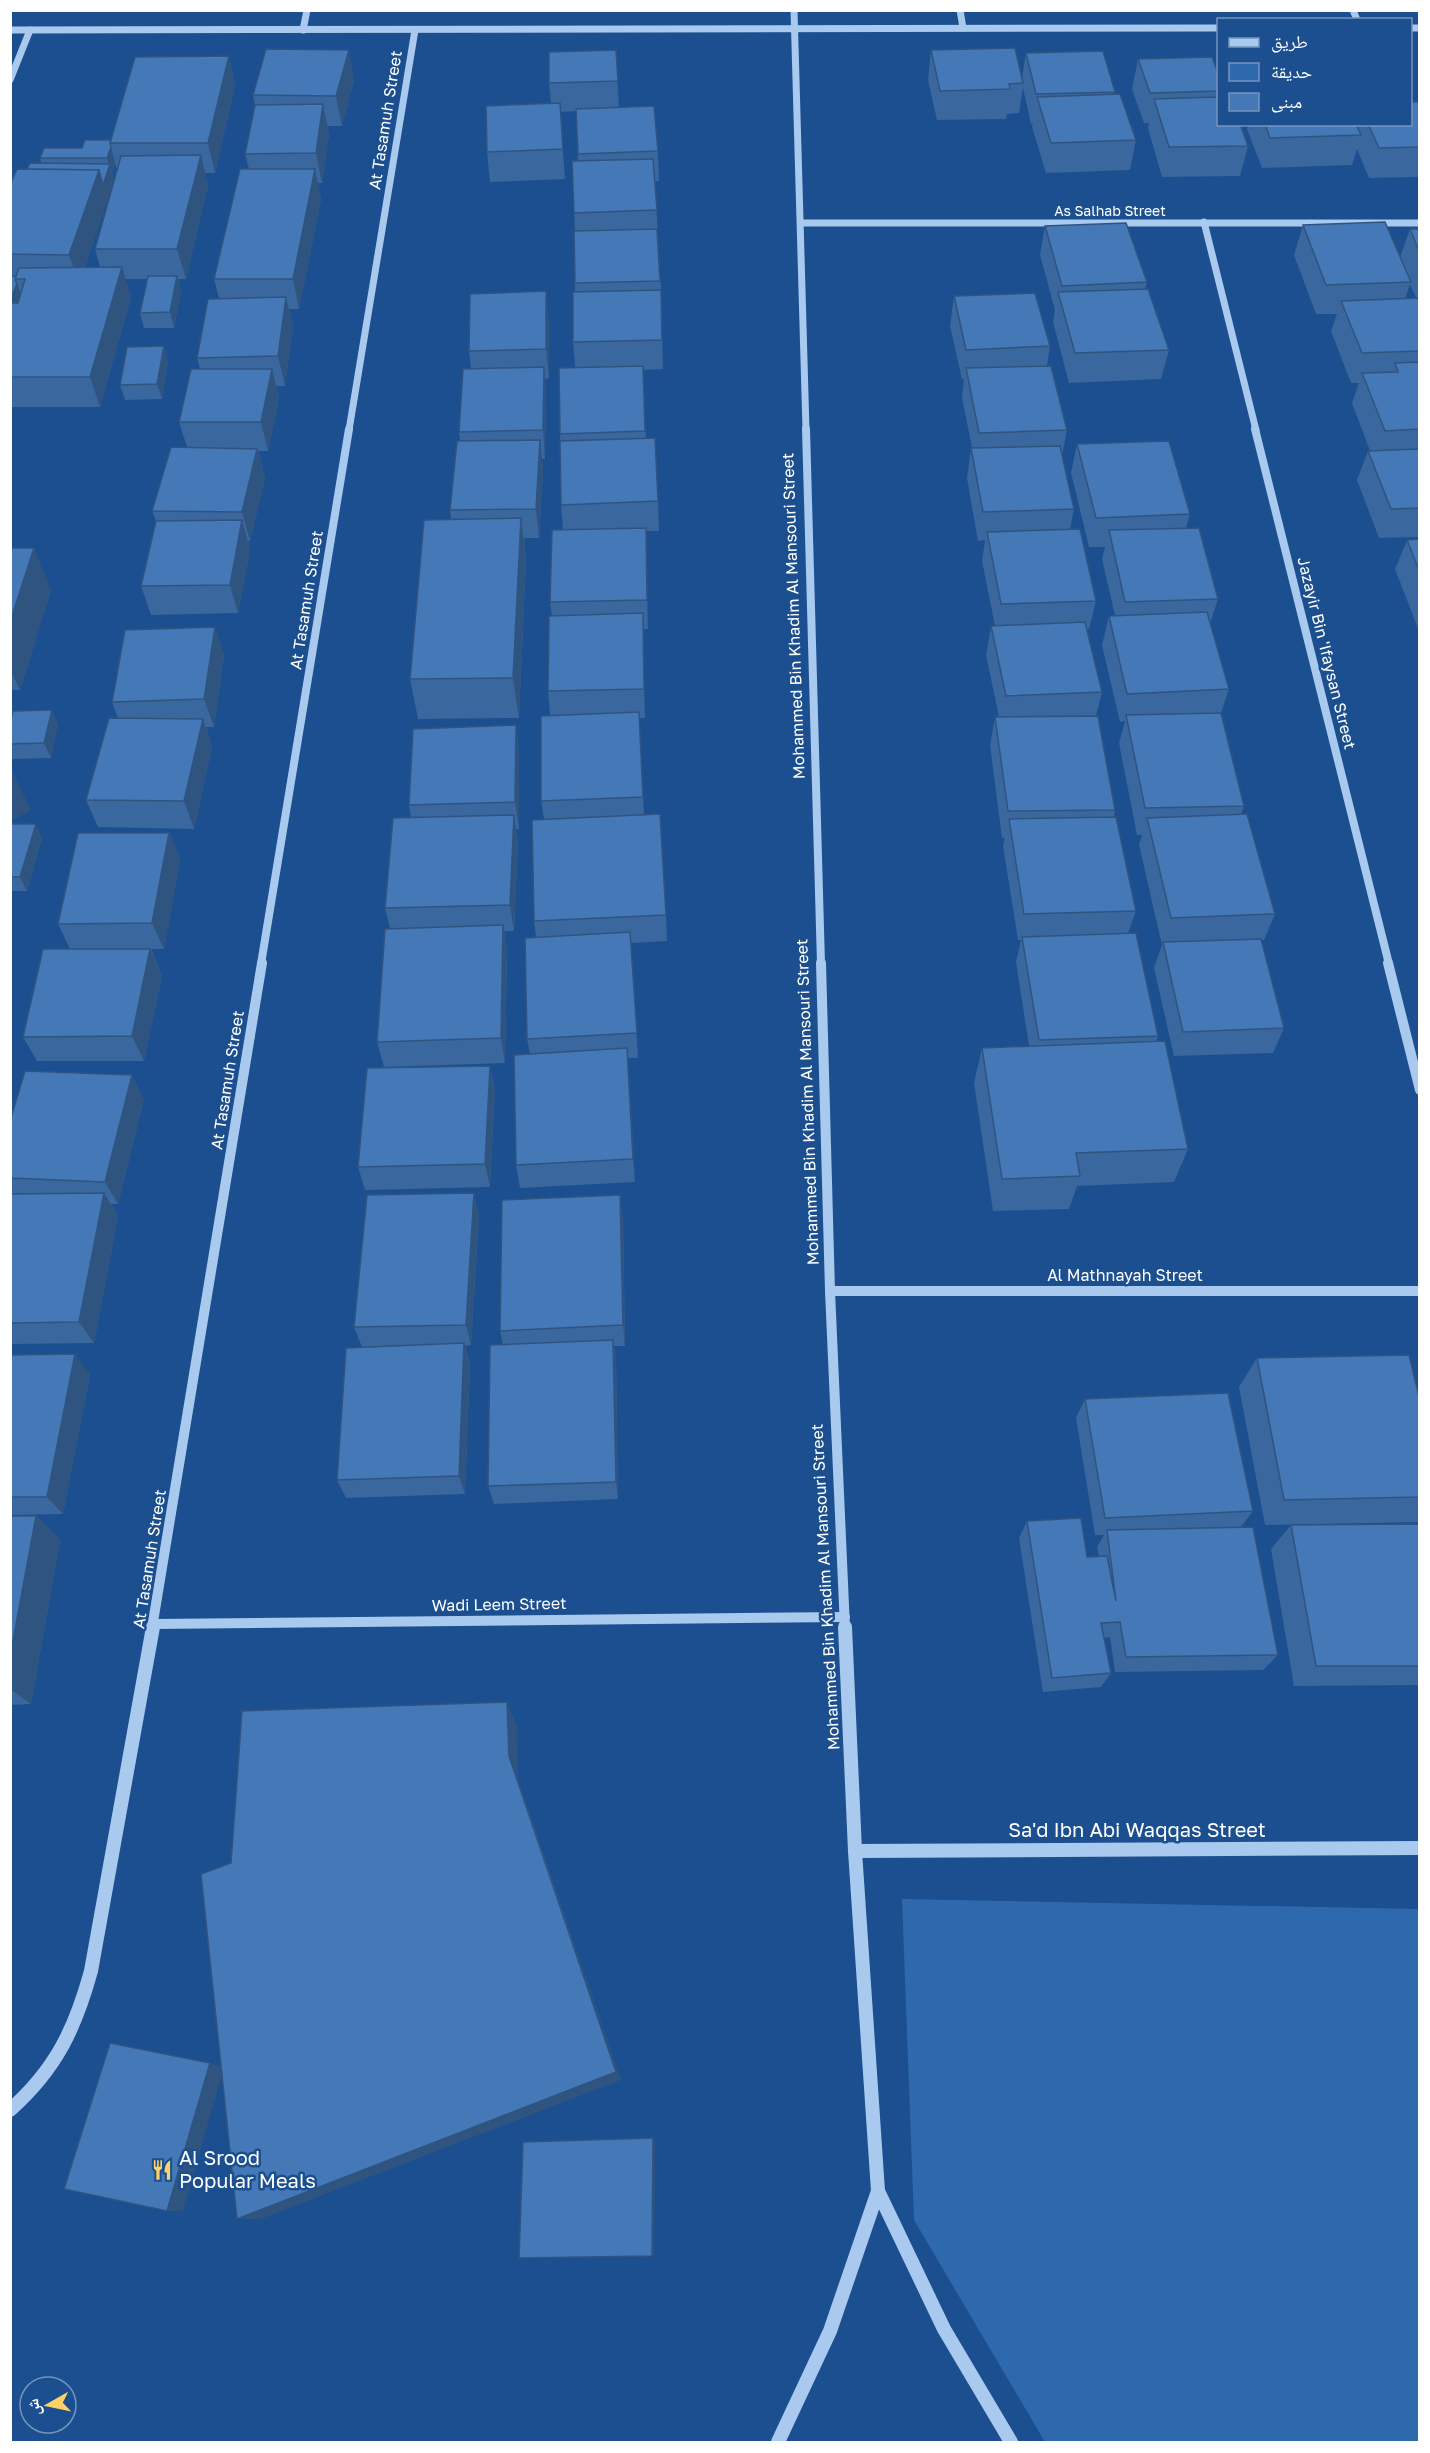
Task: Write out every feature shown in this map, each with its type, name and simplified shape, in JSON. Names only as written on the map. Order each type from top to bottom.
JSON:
[{"type":"street","points":[[303,30],[307,10]]},
{"type":"street","name":"Mohammed Bin Khadim Al Mansouri Street","points":[[794,10],[830,1292],[855,1851],[878,2191],[944,2329],[1011,2442]]},
{"type":"street","points":[[960,10],[963,28]]},
{"type":"street","points":[[10,30],[1217,28]]},
{"type":"street","points":[[10,80],[30,30]]},
{"type":"street","name":"At Tasamuh Street","points":[[10,2110],[27,2096],[58,2058],[80,2015],[91,1971],[153,1624],[415,30]]},
{"type":"street","name":"Jazayir Bin 'Ifaysan Street","points":[[1204,222],[1419,1090]]},
{"type":"street","name":"As Salhab Street","points":[[801,223],[1419,223]]},
{"type":"street","name":"Al Mathnayah Street","points":[[830,1292],[1419,1291]]},
{"type":"street","name":"Wadi Leem Street","points":[[153,1624],[845,1617]]},
{"type":"street","name":"Sa'd Ibn Abi Waqqas Street","points":[[855,1851],[1419,1848]]},
{"type":"street","name":"Mohammed Bin Khadim Al Mansouri Street","points":[[778,2442],[830,2331],[878,2191]]},
{"type":"green space","points":[[902,1899],[1419,1909],[1419,2442],[1045,2442],[914,2220]]},
{"type":"building","points":[[1015,48],[1023,83],[1009,84],[1010,89],[940,91],[931,50]]},
{"type":"building","points":[[266,49],[349,50],[336,96],[253,95]]},
{"type":"building","points":[[616,50],[618,81],[549,83],[549,52]]},
{"type":"building","points":[[1103,51],[1115,92],[1036,94],[1026,53]]},
{"type":"building","points":[[229,56],[208,143],[110,143],[135,57]]},
{"type":"building","points":[[1212,57],[1217,70],[1217,91],[1150,93],[1138,59]]},
{"type":"building","points":[[1120,94],[1136,140],[1051,143],[1037,97]]},
{"type":"building","points":[[1217,97],[1217,126],[1241,126],[1248,146],[1169,147],[1154,99]]},
{"type":"building","points":[[1412,102],[1419,102],[1419,147],[1379,148],[1369,126],[1412,126]]},
{"type":"building","points":[[560,103],[563,149],[487,152],[486,106]]},
{"type":"building","points":[[323,104],[316,153],[245,154],[255,105]]},
{"type":"building","points":[[654,106],[658,151],[578,154],[576,109]]},
{"type":"building","points":[[1266,126],[1357,126],[1361,135],[1270,138]]},
{"type":"building","points":[[85,140],[111,140],[107,158],[40,158],[44,148],[82,148]]},
{"type":"building","points":[[201,155],[177,249],[95,249],[121,156]]},
{"type":"building","points":[[653,159],[657,210],[574,213],[572,161]]},
{"type":"building","points":[[30,163],[110,164],[103,185],[99,170],[27,169]]},
{"type":"building","points":[[17,169],[99,170],[69,255],[10,254],[10,185]]},
{"type":"building","points":[[240,169],[315,169],[293,279],[214,279]]},
{"type":"building","points":[[1385,222],[1411,282],[1326,285],[1303,225]]},
{"type":"building","points":[[1126,223],[1147,282],[1062,286],[1045,226]]},
{"type":"building","points":[[657,229],[660,281],[575,283],[574,231]]},
{"type":"building","points":[[1410,229],[1419,229],[1419,251]]},
{"type":"building","points":[[122,267],[90,377],[10,377],[10,303],[18,303],[25,279],[15,279],[19,268]]},
{"type":"building","points":[[10,276],[16,276],[17,284],[11,298],[10,298]]},
{"type":"building","points":[[148,276],[177,276],[170,312],[140,313]]},
{"type":"building","points":[[1148,289],[1169,350],[1075,353],[1058,292]]},
{"type":"building","points":[[661,290],[662,340],[573,342],[573,292]]},
{"type":"building","points":[[546,291],[546,349],[469,351],[470,294]]},
{"type":"building","points":[[1035,293],[1050,346],[966,350],[954,296]]},
{"type":"building","points":[[286,297],[278,356],[197,358],[208,299]]},
{"type":"building","points":[[1419,298],[1419,351],[1362,353],[1341,301]]},
{"type":"building","points":[[164,346],[157,384],[120,385],[127,347]]},
{"type":"building","points":[[1419,362],[1419,429],[1385,431],[1362,373],[1398,372],[1395,363]]},
{"type":"building","points":[[643,366],[645,431],[560,434],[559,368]]},
{"type":"building","points":[[1051,366],[1067,430],[979,433],[966,368]]},
{"type":"building","points":[[544,367],[543,430],[459,432],[463,369]]},
{"type":"building","points":[[191,369],[272,369],[261,422],[179,422]]},
{"type":"building","points":[[655,438],[658,501],[561,505],[560,441]]},
{"type":"building","points":[[540,440],[536,509],[450,510],[457,441]]},
{"type":"building","points":[[1169,441],[1190,514],[1096,518],[1077,444]]},
{"type":"building","points":[[1060,446],[1074,509],[983,512],[971,448]]},
{"type":"building","points":[[171,447],[257,449],[242,512],[152,511]]},
{"type":"building","points":[[1419,449],[1419,508],[1391,509],[1368,451]]},
{"type":"building","points":[[521,518],[513,678],[410,679],[424,520]]},
{"type":"building","points":[[242,520],[230,585],[141,586],[156,521]]},
{"type":"building","points":[[646,528],[647,600],[550,602],[552,530]]},
{"type":"building","points":[[1199,528],[1218,599],[1125,602],[1109,530]]},
{"type":"building","points":[[1080,529],[1096,601],[1001,604],[987,532]]},
{"type":"building","points":[[1419,539],[1419,570],[1407,540]]},
{"type":"building","points":[[10,548],[34,548],[10,622]]},
{"type":"building","points":[[1207,612],[1229,689],[1127,694],[1109,616]]},
{"type":"building","points":[[643,613],[644,689],[548,691],[549,616]]},
{"type":"building","points":[[1085,622],[1102,692],[1006,696],[991,626]]},
{"type":"building","points":[[215,627],[204,699],[112,702],[125,630]]},
{"type":"building","points":[[52,710],[44,743],[10,744],[10,722],[13,711]]},
{"type":"building","points":[[639,712],[643,797],[541,801],[541,716]]},
{"type":"building","points":[[1221,713],[1244,806],[1145,808],[1126,715]]},
{"type":"building","points":[[1098,716],[1115,810],[1008,811],[995,717]]},
{"type":"building","points":[[109,718],[203,719],[184,801],[86,800]]},
{"type":"building","points":[[516,725],[515,802],[409,805],[413,729]]},
{"type":"building","points":[[660,814],[666,915],[534,921],[532,820]]},
{"type":"building","points":[[1247,814],[1275,914],[1171,918],[1147,818]]},
{"type":"building","points":[[514,815],[510,905],[385,908],[393,818]]},
{"type":"building","points":[[1116,817],[1136,911],[1024,914],[1009,819]]},
{"type":"building","points":[[10,824],[36,824],[20,877],[10,877]]},
{"type":"building","points":[[78,833],[169,833],[152,923],[58,924]]},
{"type":"building","points":[[503,925],[501,1038],[377,1042],[385,929]]},
{"type":"building","points":[[630,932],[637,1033],[527,1039],[525,938]]},
{"type":"building","points":[[1136,933],[1158,1036],[1039,1040],[1022,937]]},
{"type":"building","points":[[1261,939],[1284,1028],[1183,1032],[1163,942]]},
{"type":"building","points":[[43,949],[150,949],[132,1036],[23,1037]]},
{"type":"building","points":[[1165,1041],[1188,1149],[1076,1153],[1080,1176],[1002,1179],[982,1048]]},
{"type":"building","points":[[627,1048],[633,1159],[516,1165],[514,1055]]},
{"type":"building","points":[[490,1066],[485,1164],[358,1167],[367,1068]]},
{"type":"building","points":[[25,1071],[132,1075],[105,1182],[10,1178],[10,1121]]},
{"type":"building","points":[[104,1193],[79,1322],[10,1323],[10,1194]]},
{"type":"building","points":[[474,1193],[466,1325],[354,1327],[367,1195]]},
{"type":"building","points":[[620,1195],[623,1325],[500,1331],[502,1200]]},
{"type":"building","points":[[613,1340],[616,1482],[488,1486],[490,1345]]},
{"type":"building","points":[[464,1343],[459,1476],[337,1480],[346,1348]]},
{"type":"building","points":[[75,1354],[47,1497],[10,1497],[10,1355]]},
{"type":"building","points":[[1409,1355],[1419,1397],[1419,1497],[1284,1500],[1257,1358]]},
{"type":"building","points":[[1228,1393],[1253,1511],[1105,1518],[1085,1399]]},
{"type":"building","points":[[10,1516],[36,1516],[10,1657]]},
{"type":"building","points":[[1081,1518],[1087,1557],[1107,1556],[1116,1601],[1107,1530],[1253,1527],[1278,1655],[1126,1657],[1120,1622],[1101,1623],[1111,1673],[1052,1678],[1027,1521]]},
{"type":"building","points":[[1419,1524],[1419,1666],[1316,1666],[1291,1525]]},
{"type":"building","points":[[507,1702],[509,1756],[616,2072],[237,2219],[201,1874],[231,1863],[242,1711]]},
{"type":"building","points":[[110,2043],[210,2063],[167,2211],[64,2189]]},
{"type":"building","points":[[653,2138],[652,2256],[519,2258],[523,2142]]},
{"type":"place","name":"Al Srood Popular Meals","points":[[162,2170]]}]
